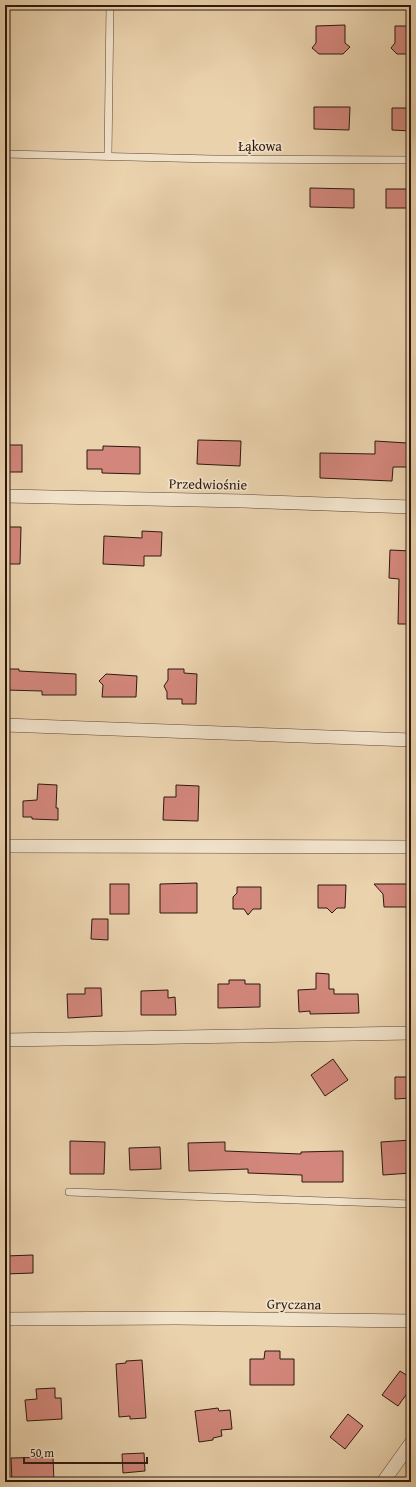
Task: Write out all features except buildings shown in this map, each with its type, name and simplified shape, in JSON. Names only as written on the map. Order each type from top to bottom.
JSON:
[{"type":"street","name":"Przedwiośnie","points":[[5,496],[243,501],[411,507]]},
{"type":"street","points":[[5,725],[411,740]]},
{"type":"street","points":[[5,846],[411,847]]},
{"type":"street","points":[[5,1040],[411,1033]]},
{"type":"street","name":"Gryczana","points":[[5,1319],[176,1318],[411,1321]]},
{"type":"street","points":[[383,1482],[411,1443]]},
{"type":"lane","points":[[108,156],[110,5]]},
{"type":"lane","name":"Łąkowa","points":[[5,154],[213,159],[411,160]]},
{"type":"lane","points":[[69,1192],[411,1204]]}]
